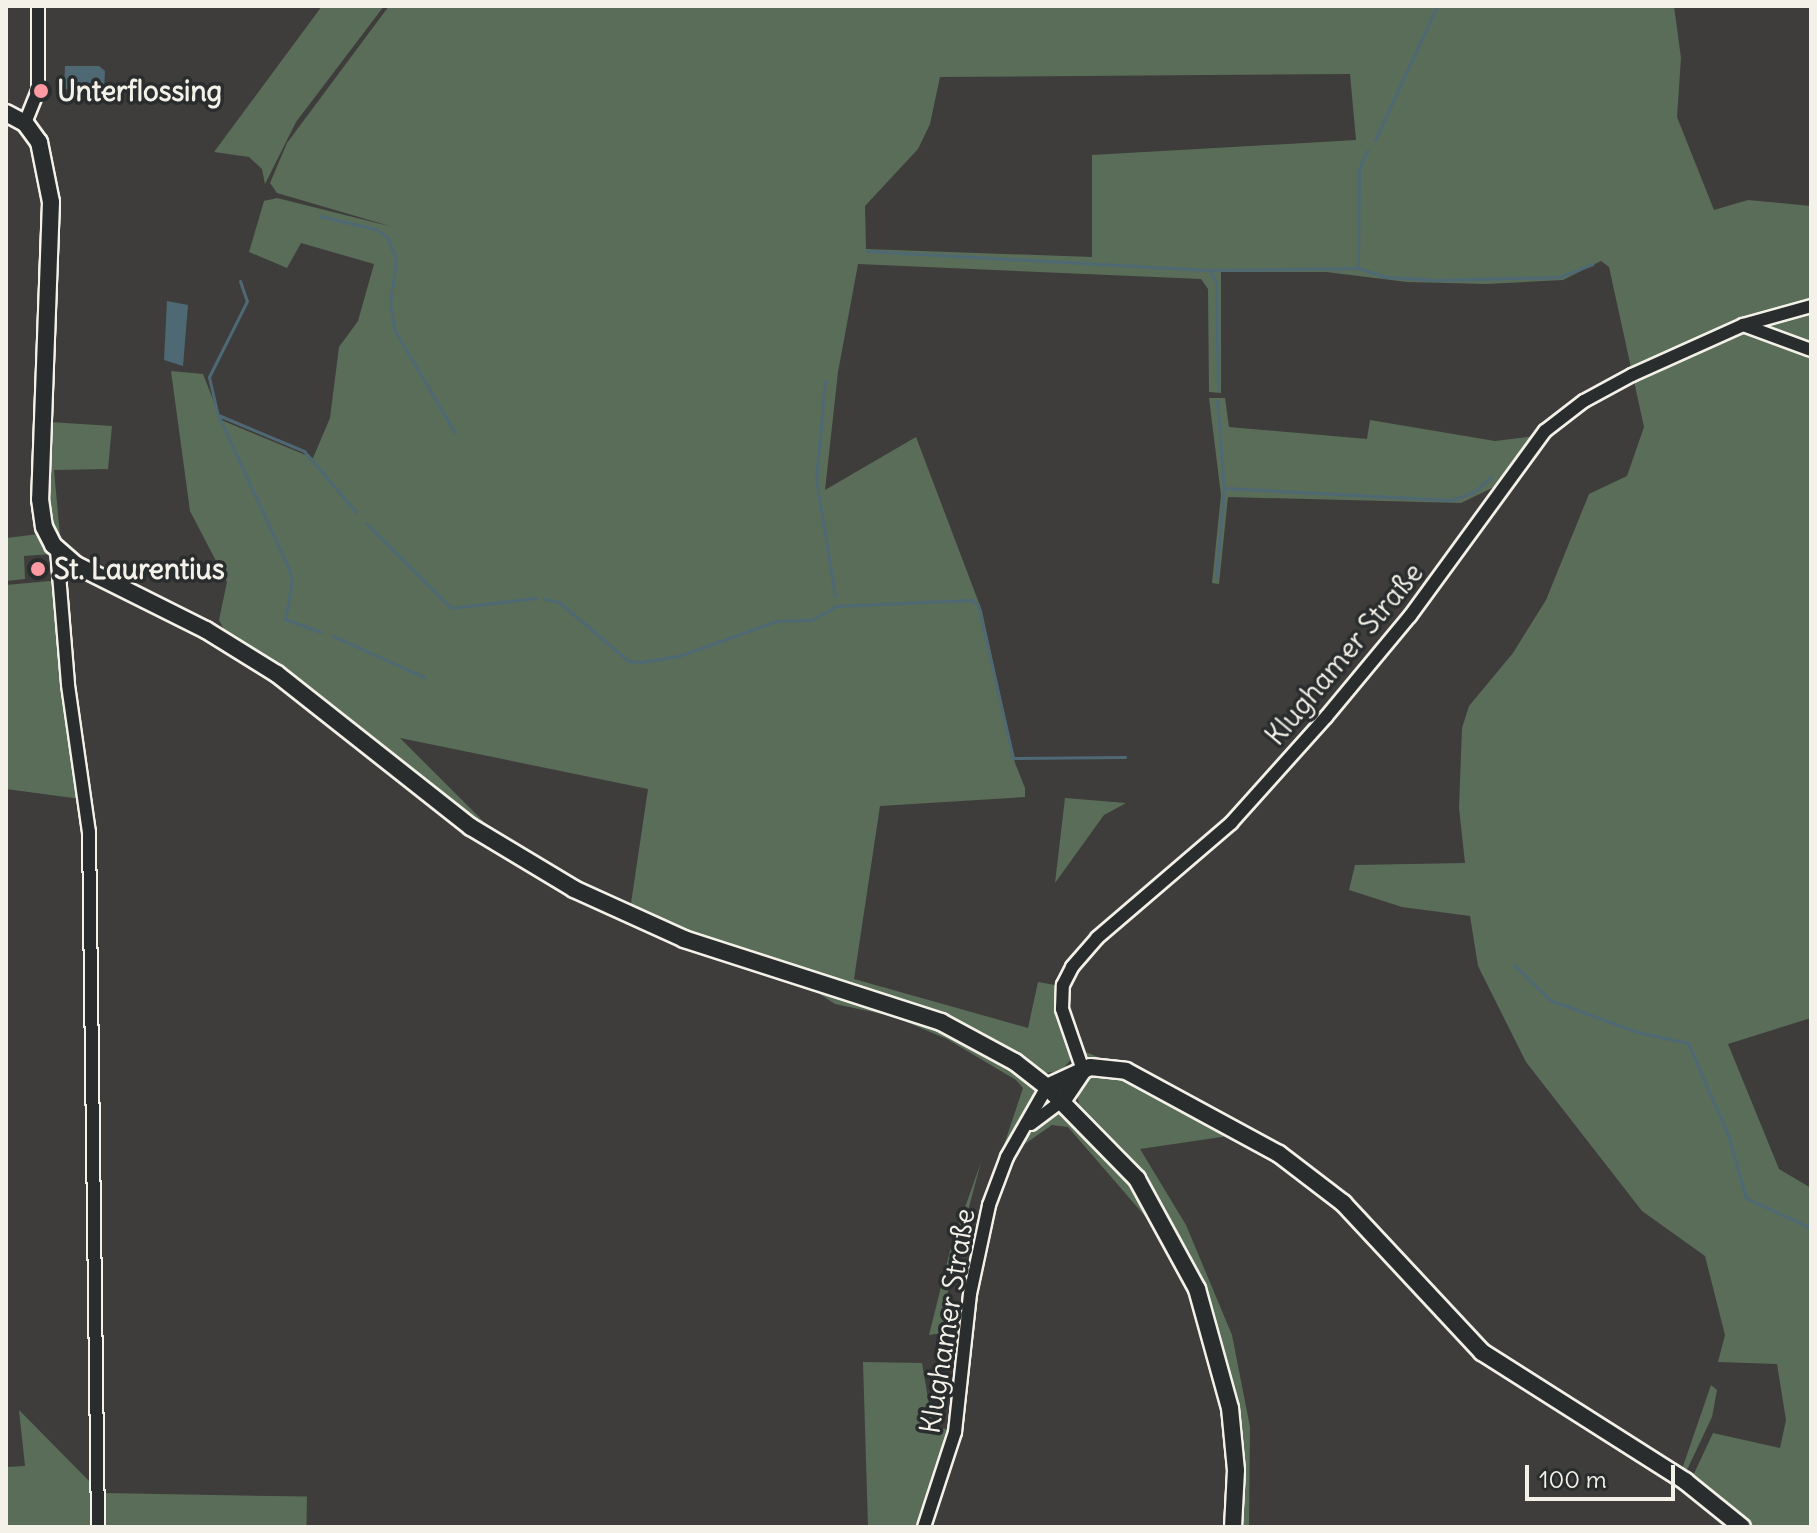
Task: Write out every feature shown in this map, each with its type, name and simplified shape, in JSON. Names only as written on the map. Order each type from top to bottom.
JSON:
[{"type":"main road","points":[[6,113],[25,123],[42,151],[53,224],[40,499],[44,527],[57,550],[76,565],[237,648],[315,701],[471,827],[574,889],[684,939],[941,1022],[1015,1062],[1063,1100],[1137,1179],[1197,1289],[1230,1408],[1236,1470],[1233,1527]]},
{"type":"main road","points":[[1047,1087],[1083,1070],[1107,1067],[1136,1074],[1297,1166],[1343,1203],[1482,1352],[1685,1481],[1742,1527]]},
{"type":"main road","points":[[1063,1100],[1083,1070]]},
{"type":"street","points":[[25,123],[38,90],[38,6]]},
{"type":"street","name":"Klughamer Straße","points":[[1083,1070],[1062,1009],[1063,985],[1072,967],[1097,938],[1231,823],[1326,717],[1418,605],[1526,452],[1594,394],[1743,325],[1811,306]]},
{"type":"street","points":[[1743,325],[1811,350]]},
{"type":"street","points":[[57,550],[63,582],[68,685],[89,832],[98,1527]]},
{"type":"street","points":[[63,582],[76,565]]},
{"type":"street","name":"Klughamer Straße","points":[[924,1527],[955,1432],[970,1294],[989,1205],[1007,1157],[1028,1126],[1047,1087]]},
{"type":"street","name":"Klughamer Straße","points":[[1028,1126],[1063,1100]]},
{"type":"green space","points":[[322,6],[384,6],[296,122],[265,184],[262,169],[249,157],[214,152]]},
{"type":"green space","points":[[389,6],[1674,6],[1681,58],[1677,117],[1714,210],[1748,200],[1811,206],[1811,1018],[1728,1044],[1779,1169],[1811,1188],[1811,1527],[1749,1527],[1691,1480],[1713,1433],[1780,1448],[1786,1420],[1777,1364],[1718,1362],[1725,1335],[1705,1256],[1642,1211],[1526,1062],[1478,966],[1470,916],[1402,907],[1349,890],[1355,865],[1465,863],[1459,808],[1462,728],[1469,706],[1513,653],[1546,600],[1589,494],[1627,476],[1644,427],[1609,267],[1601,261],[1563,280],[1486,284],[1407,282],[1326,272],[1221,272],[1221,393],[1209,392],[1208,289],[1201,279],[858,264],[838,372],[825,490],[916,437],[982,611],[1025,797],[880,806],[854,979],[1028,1028],[1038,982],[1066,987],[1086,955],[1071,987],[1070,1011],[1086,1052],[1102,1059],[1073,1057],[1061,1071],[1045,1073],[971,1027],[924,1008],[676,931],[630,910],[648,789],[400,738],[500,838],[228,637],[219,620],[227,582],[190,511],[171,371],[203,374],[221,420],[313,458],[330,418],[339,347],[358,321],[374,264],[301,243],[287,268],[249,252],[264,201],[277,198],[393,227],[277,193],[270,183],[287,143]],"holes":[[[1350,74],[1356,140],[1092,155],[1092,257],[866,249],[865,206],[918,149],[930,124],[940,77]]]},
{"type":"green space","points":[[1209,398],[1225,398],[1229,427],[1367,439],[1370,420],[1495,441],[1535,436],[1494,487],[1461,503],[1228,497],[1219,584],[1212,583],[1221,495]]},
{"type":"green space","points":[[50,422],[112,426],[108,469],[54,470],[61,547],[47,503]]},
{"type":"green space","points":[[39,534],[52,554],[24,556],[25,579],[6,581],[6,538]]},
{"type":"green space","points":[[50,581],[56,584],[64,697],[81,799],[6,789],[6,585]]},
{"type":"green space","points":[[1065,798],[1126,803],[1104,815],[1055,883]]},
{"type":"green space","points":[[806,985],[909,1017],[967,1042],[1035,1087],[1034,1106],[996,1169],[1023,1088],[1016,1080],[947,1039],[892,1016],[835,1004]]},
{"type":"green space","points":[[1100,1073],[1122,1076],[1235,1135],[1140,1149],[1186,1225],[1232,1335],[1250,1427],[1249,1527],[1240,1527],[1237,1408],[1220,1333],[1169,1217],[1125,1151],[1079,1104],[1076,1089],[1083,1079]]},
{"type":"green space","points":[[1061,1111],[1118,1168],[1170,1245],[1068,1127],[1052,1125],[1019,1148],[1041,1121]]},
{"type":"green space","points":[[981,1162],[949,1282],[943,1333],[929,1335],[951,1247]]},
{"type":"green space","points":[[863,1362],[922,1363],[933,1428],[951,1429],[920,1527],[868,1527]]},
{"type":"green space","points":[[1711,1385],[1717,1390],[1712,1417],[1685,1474],[1681,1472]]},
{"type":"green space","points":[[19,1410],[93,1485],[93,1527],[6,1527],[6,1467],[25,1466]]},
{"type":"green space","points":[[103,1493],[307,1497],[306,1527],[102,1527]]},
{"type":"water","points":[[65,66],[99,66],[105,71],[104,90],[64,89]]},
{"type":"water","points":[[167,301],[188,305],[183,366],[164,360]]},
{"type":"waterway","points":[[1375,140],[1437,6]]},
{"type":"waterway","points":[[1358,267],[1359,169],[1368,150]]},
{"type":"waterway","points":[[320,216],[376,229],[388,238],[396,260],[390,304],[395,331],[455,433]]},
{"type":"waterway","points":[[867,251],[1210,270],[1216,282],[1218,389]]},
{"type":"waterway","points":[[1210,270],[1358,268],[1386,277],[1437,280],[1559,277],[1593,264]]},
{"type":"waterway","points":[[240,281],[247,301],[209,377],[218,415],[304,451],[356,512]]},
{"type":"waterway","points":[[825,381],[816,479],[835,595]]},
{"type":"waterway","points":[[1216,577],[1224,488],[1217,400]]},
{"type":"waterway","points":[[219,417],[288,567],[292,580],[285,619],[321,632]]},
{"type":"waterway","points":[[1224,488],[1451,500],[1474,492],[1491,477]]},
{"type":"waterway","points":[[366,523],[451,608],[536,598]]},
{"type":"waterway","points":[[544,599],[559,602],[628,661],[641,662],[679,656],[776,621],[812,620],[836,606],[971,600],[978,605],[1013,758],[1125,757]]},
{"type":"waterway","points":[[333,636],[424,677]]},
{"type":"waterway","points":[[1514,965],[1550,1000],[1637,1032],[1688,1043],[1728,1135],[1746,1198],[1811,1228]]},
{"type":"place","name":"Unterflossing","points":[[41,91]]},
{"type":"place","name":"St. Laurentius","points":[[38,569]]}]
